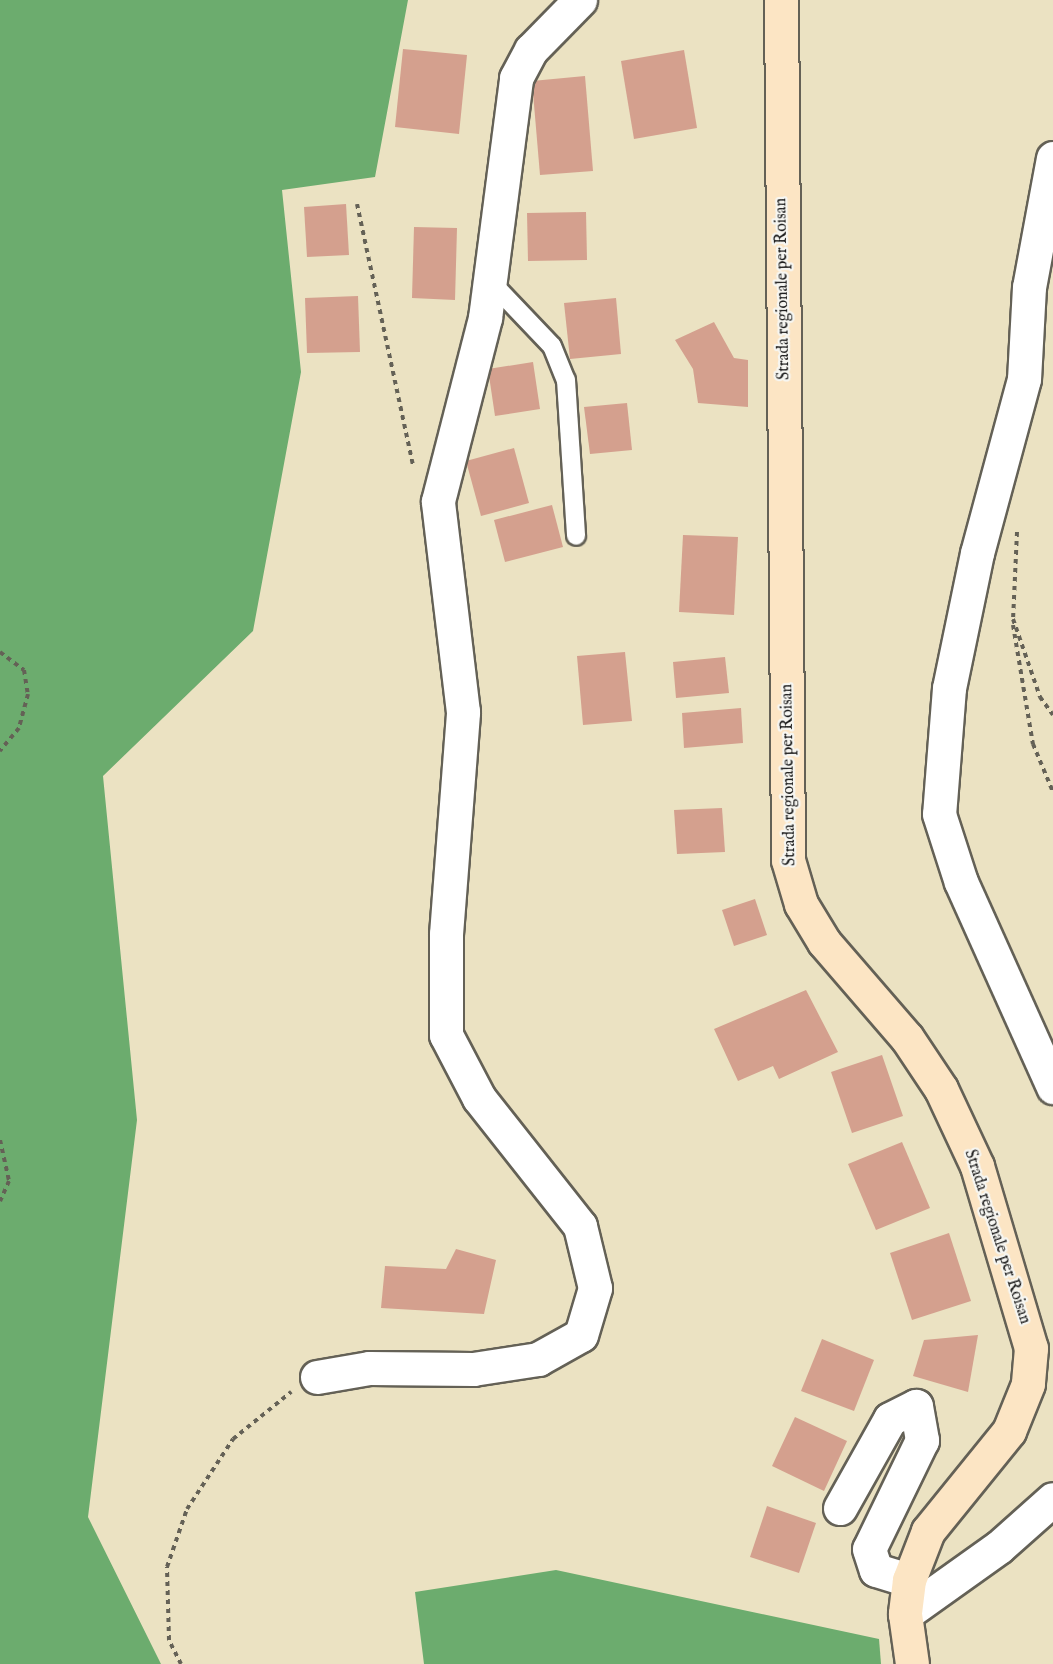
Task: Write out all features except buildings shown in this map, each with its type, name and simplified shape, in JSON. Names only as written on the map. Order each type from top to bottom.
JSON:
[{"type":"main road","name":"Strada regionale per Roisan","points":[[781,0],[788,860],[801,904],[824,942],[907,1038],[941,1089],[977,1166],[1031,1348],[1028,1384],[1009,1431],[928,1531],[909,1580],[904,1614],[912,1664]]},
{"type":"street","points":[[317,1377],[369,1368],[473,1369],[538,1359],[581,1335],[595,1288],[580,1226],[479,1098],[446,1035],[446,934],[464,712],[438,501],[491,282],[516,78],[531,50],[579,0]]},
{"type":"street","points":[[1053,158],[1029,287],[1024,379],[977,553],[949,688],[939,814],[961,882],[1053,1087]]},
{"type":"street","points":[[840,1508],[890,1419],[916,1406],[922,1440],[869,1549],[876,1570],[909,1580]]},
{"type":"street","points":[[904,1614],[999,1547],[1053,1499]]},
{"type":"lane","points":[[491,282],[552,346],[566,380],[576,537]]},
{"type":"path","points":[[357,204],[414,469]]},
{"type":"path","points":[[1017,518],[1013,619],[1026,711],[1053,792]]},
{"type":"path","points":[[1013,619],[1041,697],[1053,715]]},
{"type":"path","points":[[0,652],[24,670],[28,694],[19,728],[0,751]]},
{"type":"path","points":[[0,1140],[9,1181],[0,1201]]},
{"type":"path","points":[[181,1664],[169,1640],[167,1567],[187,1509],[233,1439],[269,1404],[317,1377]]},
{"type":"green space","points":[[0,0],[408,0],[375,177],[282,190],[301,372],[253,631],[103,776],[137,1120],[88,1517],[161,1664],[0,1664]]},
{"type":"green space","points":[[556,1570],[879,1639],[881,1664],[424,1664],[415,1592]]}]
